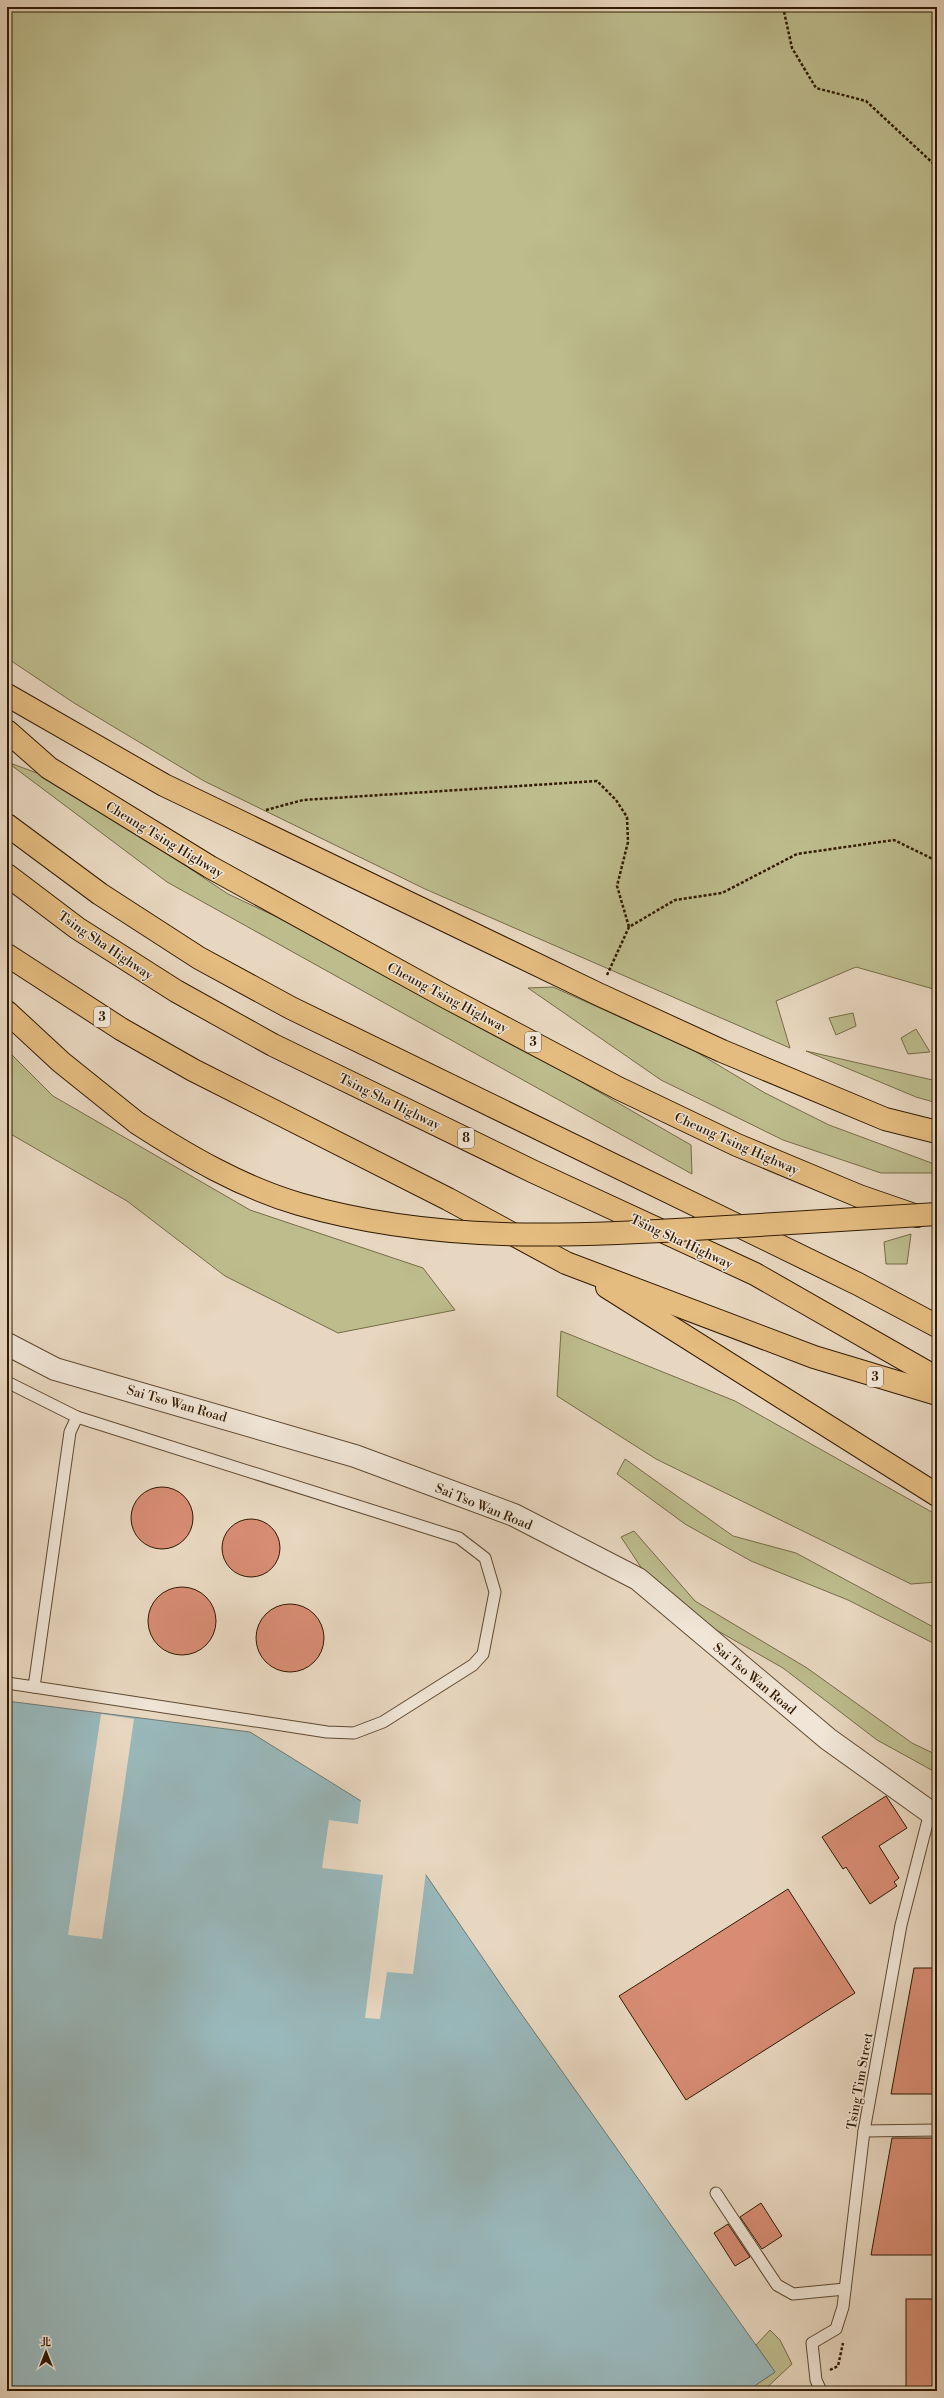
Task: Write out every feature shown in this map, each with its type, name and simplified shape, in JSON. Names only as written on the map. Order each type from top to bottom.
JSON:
[{"type":"highway","points":[[7,695],[164,785],[598,994],[722,1051],[878,1116],[937,1132]]},
{"type":"highway","name":"Cheung Tsing Highway","points":[[7,731],[49,768],[210,867],[611,1084],[737,1145],[859,1196],[937,1222]]},
{"type":"highway","points":[[7,825],[113,903],[199,958],[291,1008],[858,1284],[937,1326]]},
{"type":"highway","name":"Tsing Sha Highway","points":[[7,875],[77,928],[176,992],[273,1045],[539,1174],[755,1274],[937,1378]]},
{"type":"highway","name":"3","points":[[7,955],[121,1029],[193,1070],[448,1199],[566,1263],[814,1357],[937,1394]]},
{"type":"highway","points":[[7,1012],[96,1091],[168,1143],[229,1177],[262,1191],[338,1214],[395,1225],[456,1232],[553,1235],[661,1231],[937,1214]]},
{"type":"highway","points":[[566,1263],[937,1495]]},
{"type":"street","name":"Sai Tso Wan Road","points":[[7,1344],[55,1369],[355,1456],[528,1522],[638,1578],[828,1739],[933,1813]]},
{"type":"lane","points":[[7,1382],[77,1417],[459,1538],[485,1558],[495,1592],[483,1654],[474,1666],[383,1722],[354,1733],[328,1732],[7,1683]]},
{"type":"lane","points":[[34,1687],[70,1432],[77,1417]]},
{"type":"lane","name":"Tsing Tim Street","points":[[821,2391],[816,2380],[812,2343],[836,2329],[845,2289],[864,2130],[901,1925],[933,1813]]},
{"type":"lane","points":[[864,2130],[937,2130]]},
{"type":"lane","points":[[716,2193],[778,2285],[793,2294],[845,2289]]},
{"type":"path","points":[[783,7],[792,48],[816,88],[866,101],[937,167]]},
{"type":"path","points":[[235,819],[303,800],[597,781],[616,800],[627,817],[628,842],[617,886],[629,927]]},
{"type":"path","points":[[598,994],[629,927],[675,900],[722,893],[797,854],[894,840],[937,861]]},
{"type":"shaded area","points":[[7,7],[937,7],[937,990],[856,967],[776,1001],[790,1048],[425,889],[204,781],[74,703],[7,658]]},
{"type":"shaded area","points":[[7,762],[59,781],[228,894],[375,963],[691,1145],[692,1174],[167,882]]},
{"type":"shaded area","points":[[553,987],[693,1050],[765,1093],[829,1125],[937,1165],[937,1173],[881,1173],[783,1140],[661,1080],[528,988]]},
{"type":"shaded area","points":[[853,1013],[856,1026],[836,1035],[829,1018]]},
{"type":"shaded area","points":[[916,1029],[930,1052],[908,1054],[901,1038]]},
{"type":"shaded area","points":[[7,1050],[53,1096],[250,1210],[423,1268],[455,1310],[338,1333],[225,1276],[127,1201],[7,1132]]},
{"type":"shaded area","points":[[806,1051],[937,1081],[937,1103],[916,1097]]},
{"type":"shaded area","points":[[911,1234],[907,1264],[886,1264],[884,1242]]},
{"type":"shaded area","points":[[561,1331],[735,1401],[937,1515],[937,1582],[911,1584],[656,1459],[557,1396]]},
{"type":"shaded area","points":[[625,1459],[733,1536],[796,1553],[937,1629],[937,1645],[848,1600],[751,1561],[685,1524],[617,1474]]},
{"type":"shaded area","points":[[634,1531],[695,1601],[807,1668],[912,1743],[937,1755],[937,1773],[877,1740],[783,1668],[662,1599],[621,1537]]},
{"type":"shaded area","points":[[770,2330],[780,2340],[792,2364],[763,2391],[747,2391],[775,2372],[756,2345]]},
{"type":"water","points":[[7,1701],[250,1732],[361,1801],[426,1875],[508,1995],[775,2372],[747,2391],[7,2391]]},
{"type":"pier","points":[[101,1714],[134,1719],[102,1939],[68,1935]]},
{"type":"pier","points":[[361,1799],[426,1872],[413,1974],[387,1972],[380,2019],[365,2018],[383,1875],[322,1868],[329,1820],[358,1824]]},
{"type":"building","points":[[162,1487],[174,1490],[184,1496],[190,1506],[193,1518],[190,1530],[184,1540],[174,1546],[162,1549],[150,1546],[140,1540],[134,1530],[131,1518],[134,1506],[140,1496],[150,1490]]},
{"type":"building","points":[[251,1519],[262,1521],[272,1527],[278,1537],[280,1548],[278,1559],[272,1569],[262,1575],[251,1577],[240,1575],[230,1569],[224,1559],[222,1548],[224,1537],[230,1527],[240,1521]]},
{"type":"building","points":[[175,1587],[189,1587],[201,1592],[211,1602],[216,1614],[216,1628],[211,1640],[201,1650],[189,1655],[175,1655],[163,1650],[153,1640],[148,1628],[148,1614],[153,1602],[163,1592]]},
{"type":"building","points":[[290,1604],[303,1607],[314,1614],[321,1625],[324,1638],[321,1651],[314,1662],[303,1669],[290,1672],[277,1669],[266,1662],[259,1651],[256,1638],[259,1625],[266,1614],[277,1607]]},
{"type":"building","points":[[886,1796],[907,1828],[879,1846],[899,1878],[894,1882],[897,1886],[870,1904],[846,1867],[843,1869],[822,1837]]},
{"type":"building","points":[[788,1889],[855,1993],[686,2100],[619,1996]]},
{"type":"building","points":[[914,1968],[937,1968],[937,2094],[891,2094]]},
{"type":"building","points":[[892,2138],[937,2138],[937,2255],[871,2255]]},
{"type":"building","points":[[761,2203],[782,2236],[762,2249],[740,2217]]},
{"type":"building","points":[[728,2224],[750,2257],[735,2266],[714,2233]]},
{"type":"building","points":[[906,2299],[937,2299],[937,2391],[906,2391]]}]
